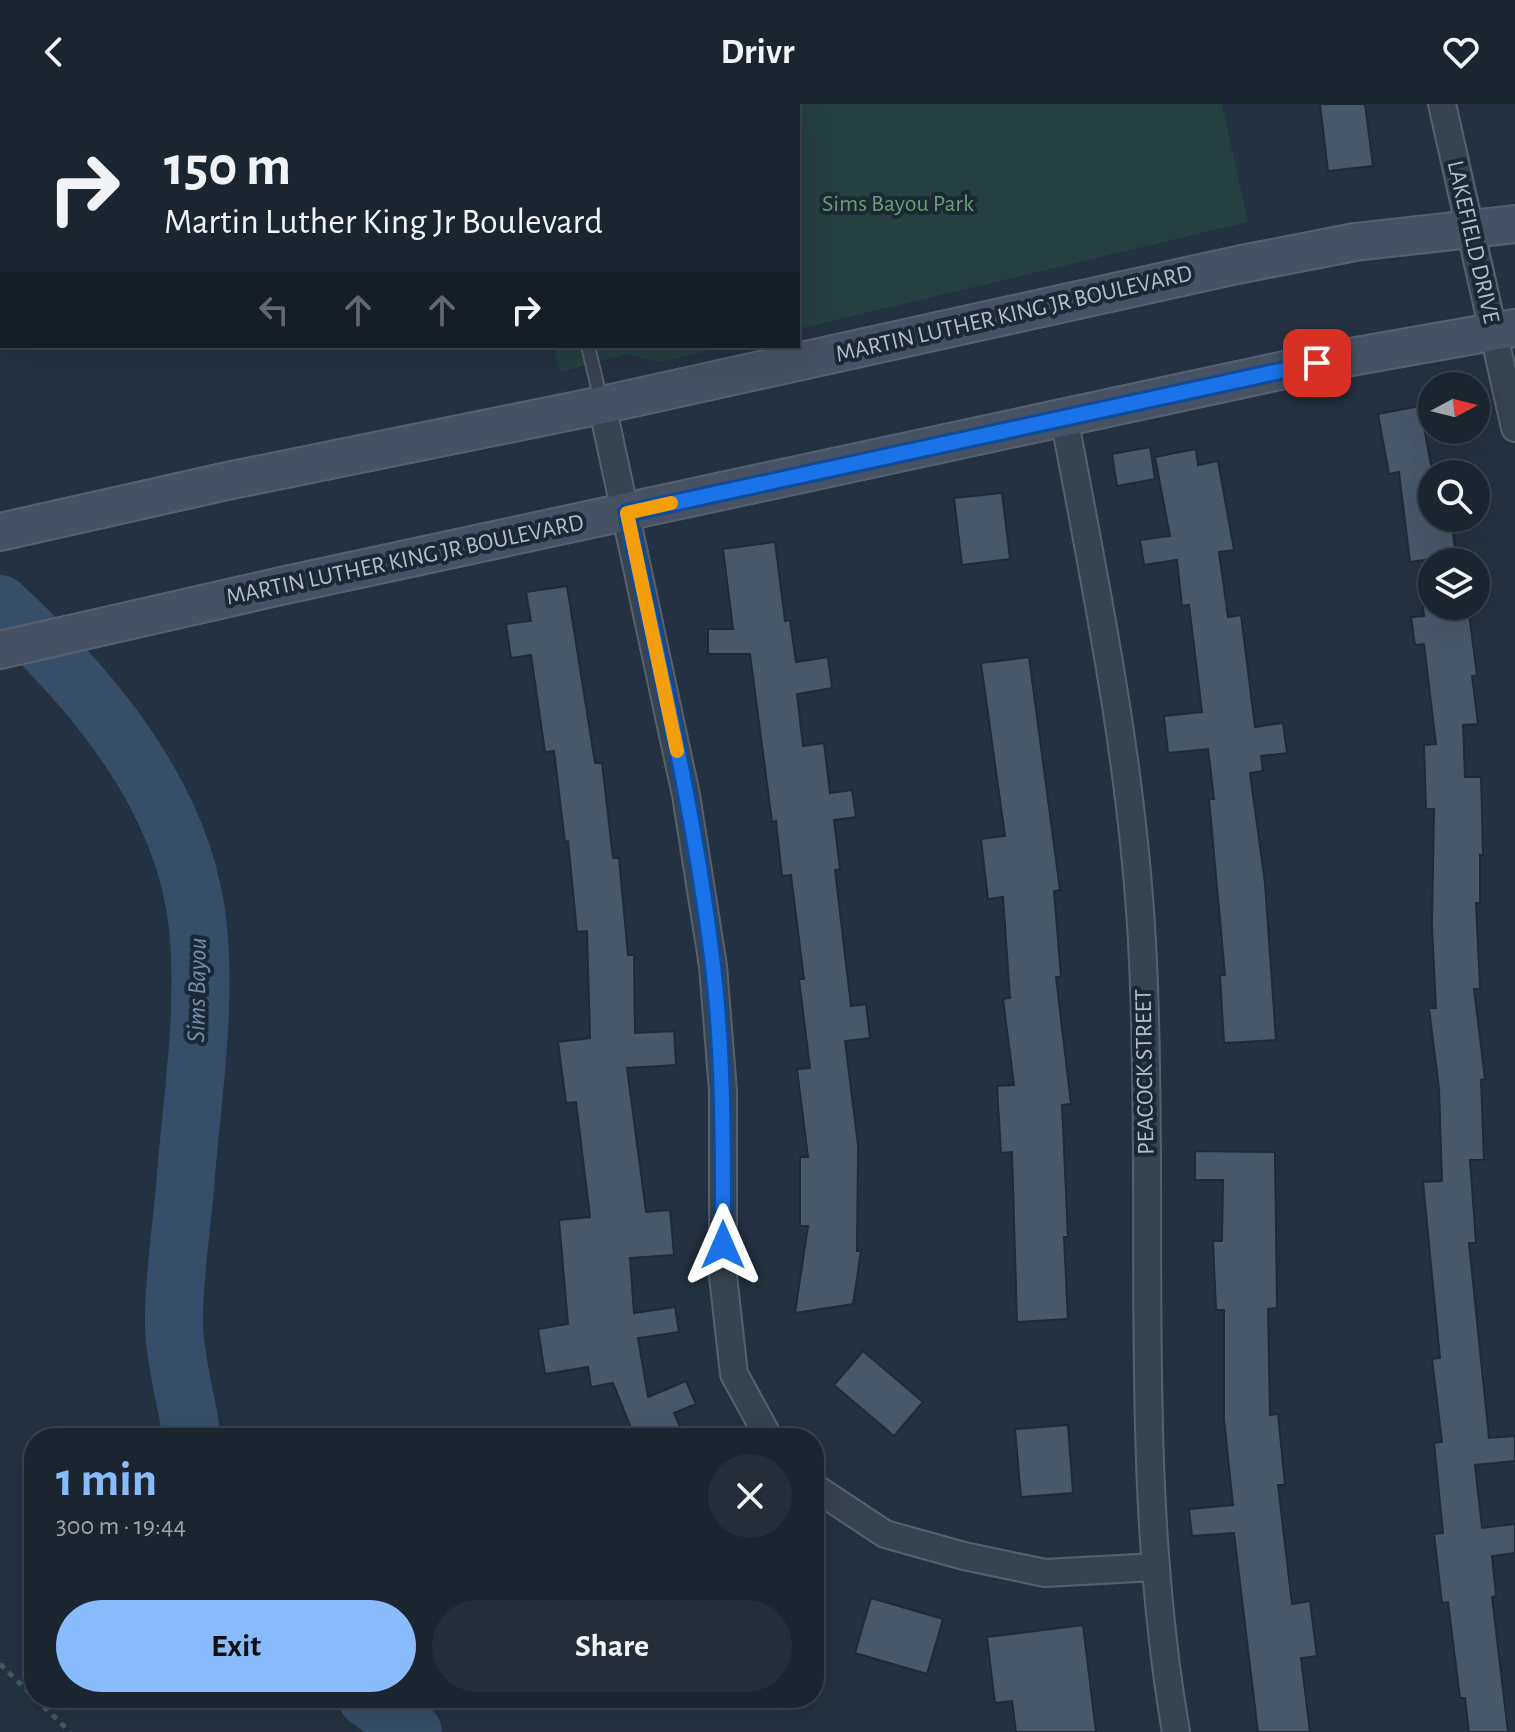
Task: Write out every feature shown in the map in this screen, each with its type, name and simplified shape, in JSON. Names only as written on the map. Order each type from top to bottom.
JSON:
[{"type":"main road","name":"MARTIN LUTHER KING JR BOULEVARD","points":[[0,532],[227,481],[602,405],[1237,265],[1355,242],[1515,224]]},
{"type":"main road","name":"MARTIN LUTHER KING JR BOULEVARD","points":[[0,650],[281,586],[1317,363],[1504,329]]},
{"type":"street","name":"LAKEFIELD DRIVE","points":[[1442,104],[1470,229],[1504,329],[1515,428]]},
{"type":"street","points":[[602,405],[686,795],[713,966],[723,1091],[723,1276],[734,1374],[764,1428]]},
{"type":"street","name":"PEACOCK STREET","points":[[1064,417],[1112,670],[1137,856],[1143,966],[1156,1567],[1176,1732]]},
{"type":"street","points":[[824,1494],[885,1534],[964,1556],[1045,1573],[1156,1567]]},
{"type":"lane","points":[[588,348],[602,405]]},
{"type":"path","points":[[0,1664],[24,1688]]},
{"type":"path","points":[[45,1708],[70,1732]]},
{"type":"green space","name":"Sims Bayou Park","points":[[800,104],[1222,104],[1248,222],[800,329]]},
{"type":"green space","points":[[554,348],[720,348],[660,362],[626,354],[560,372]]},
{"type":"building","points":[[1320,104],[1365,104],[1373,166],[1328,171]]},
{"type":"building","points":[[1418,406],[1418,444],[1427,444],[1430,460],[1418,460],[1418,532],[1453,532],[1455,548],[1418,548],[1418,561],[1410,562],[1399,472],[1389,474],[1378,414]]},
{"type":"building","points":[[1150,447],[1155,479],[1117,486],[1112,454]]},
{"type":"building","points":[[1196,449],[1198,465],[1218,461],[1234,550],[1219,552],[1228,617],[1241,615],[1255,727],[1283,723],[1287,753],[1261,756],[1263,771],[1250,773],[1265,883],[1276,1040],[1224,1043],[1220,975],[1225,975],[1209,799],[1214,799],[1208,749],[1168,753],[1164,716],[1202,712],[1189,605],[1182,606],[1177,560],[1144,565],[1140,540],[1170,536],[1155,457]]},
{"type":"building","points":[[1002,493],[1010,559],[962,565],[954,498]]},
{"type":"building","points":[[775,542],[785,621],[790,620],[796,662],[828,657],[832,688],[797,694],[803,746],[824,743],[830,793],[852,790],[856,817],[834,820],[840,869],[835,870],[851,1006],[866,1004],[870,1038],[845,1041],[858,1145],[857,1251],[861,1251],[853,1304],[795,1313],[808,1226],[800,1226],[800,1157],[808,1157],[797,1069],[810,1068],[799,979],[804,979],[791,875],[782,876],[750,654],[708,654],[708,629],[733,629],[723,549]]},
{"type":"building","points":[[567,586],[595,763],[602,763],[613,858],[619,858],[628,955],[634,955],[635,1033],[674,1031],[676,1065],[627,1068],[646,1212],[670,1210],[674,1255],[630,1258],[634,1313],[675,1307],[679,1332],[638,1338],[648,1397],[686,1381],[696,1404],[674,1413],[681,1428],[631,1428],[613,1383],[591,1387],[588,1367],[545,1374],[538,1329],[568,1324],[559,1220],[590,1217],[576,1102],[566,1103],[558,1042],[590,1038],[587,931],[577,932],[568,841],[565,842],[554,751],[545,752],[531,655],[511,658],[506,624],[531,621],[526,592]]},
{"type":"building","points":[[1418,616],[1418,620],[1470,620],[1477,675],[1472,676],[1478,724],[1463,725],[1465,777],[1481,777],[1483,855],[1480,855],[1480,903],[1476,903],[1480,989],[1474,989],[1485,1079],[1481,1080],[1484,1160],[1470,1160],[1476,1243],[1469,1243],[1489,1438],[1515,1436],[1515,1461],[1475,1465],[1482,1528],[1515,1524],[1515,1553],[1492,1556],[1496,1596],[1492,1597],[1508,1732],[1469,1732],[1465,1698],[1460,1698],[1448,1602],[1442,1603],[1434,1534],[1443,1533],[1434,1443],[1442,1442],[1432,1359],[1440,1358],[1423,1182],[1442,1181],[1439,1089],[1429,1008],[1436,1008],[1432,927],[1434,809],[1426,809],[1424,745],[1436,744],[1424,644],[1415,645],[1411,617]]},
{"type":"building","points":[[1029,657],[1060,890],[1054,891],[1061,977],[1056,977],[1071,1104],[1062,1105],[1068,1319],[1017,1322],[1012,1152],[1001,1153],[997,1086],[1014,1085],[1003,999],[1010,998],[1003,897],[988,899],[981,839],[1005,836],[981,663]]},
{"type":"building","points":[[1195,1151],[1275,1152],[1277,1308],[1268,1309],[1270,1415],[1278,1414],[1285,1485],[1278,1485],[1292,1604],[1310,1601],[1317,1656],[1301,1658],[1310,1732],[1258,1732],[1234,1533],[1192,1536],[1189,1509],[1233,1505],[1224,1419],[1224,1310],[1216,1310],[1213,1241],[1222,1241],[1223,1180],[1195,1180]]},
{"type":"building","points":[[863,1351],[923,1402],[894,1436],[834,1385]]},
{"type":"building","points":[[1068,1425],[1073,1493],[1021,1497],[1015,1429]]},
{"type":"building","points":[[871,1598],[943,1619],[927,1674],[855,1653]]},
{"type":"building","points":[[1083,1625],[1096,1732],[1016,1732],[1012,1701],[995,1703],[987,1637]]},
{"type":"waterway","name":"Sims Bayou","points":[[0,604],[68,672],[129,749],[154,790],[175,834],[190,880],[198,927],[200,1020],[174,1325],[190,1428]]},
{"type":"waterway","name":"Sims Bayou","points":[[381,1708],[413,1732]]},
{"type":"slow traffic","points":[[671,503],[627,513],[677,751]]},
{"type":"route","points":[[723,1245],[723,1091],[713,966],[686,795],[627,513],[1317,363]]}]
